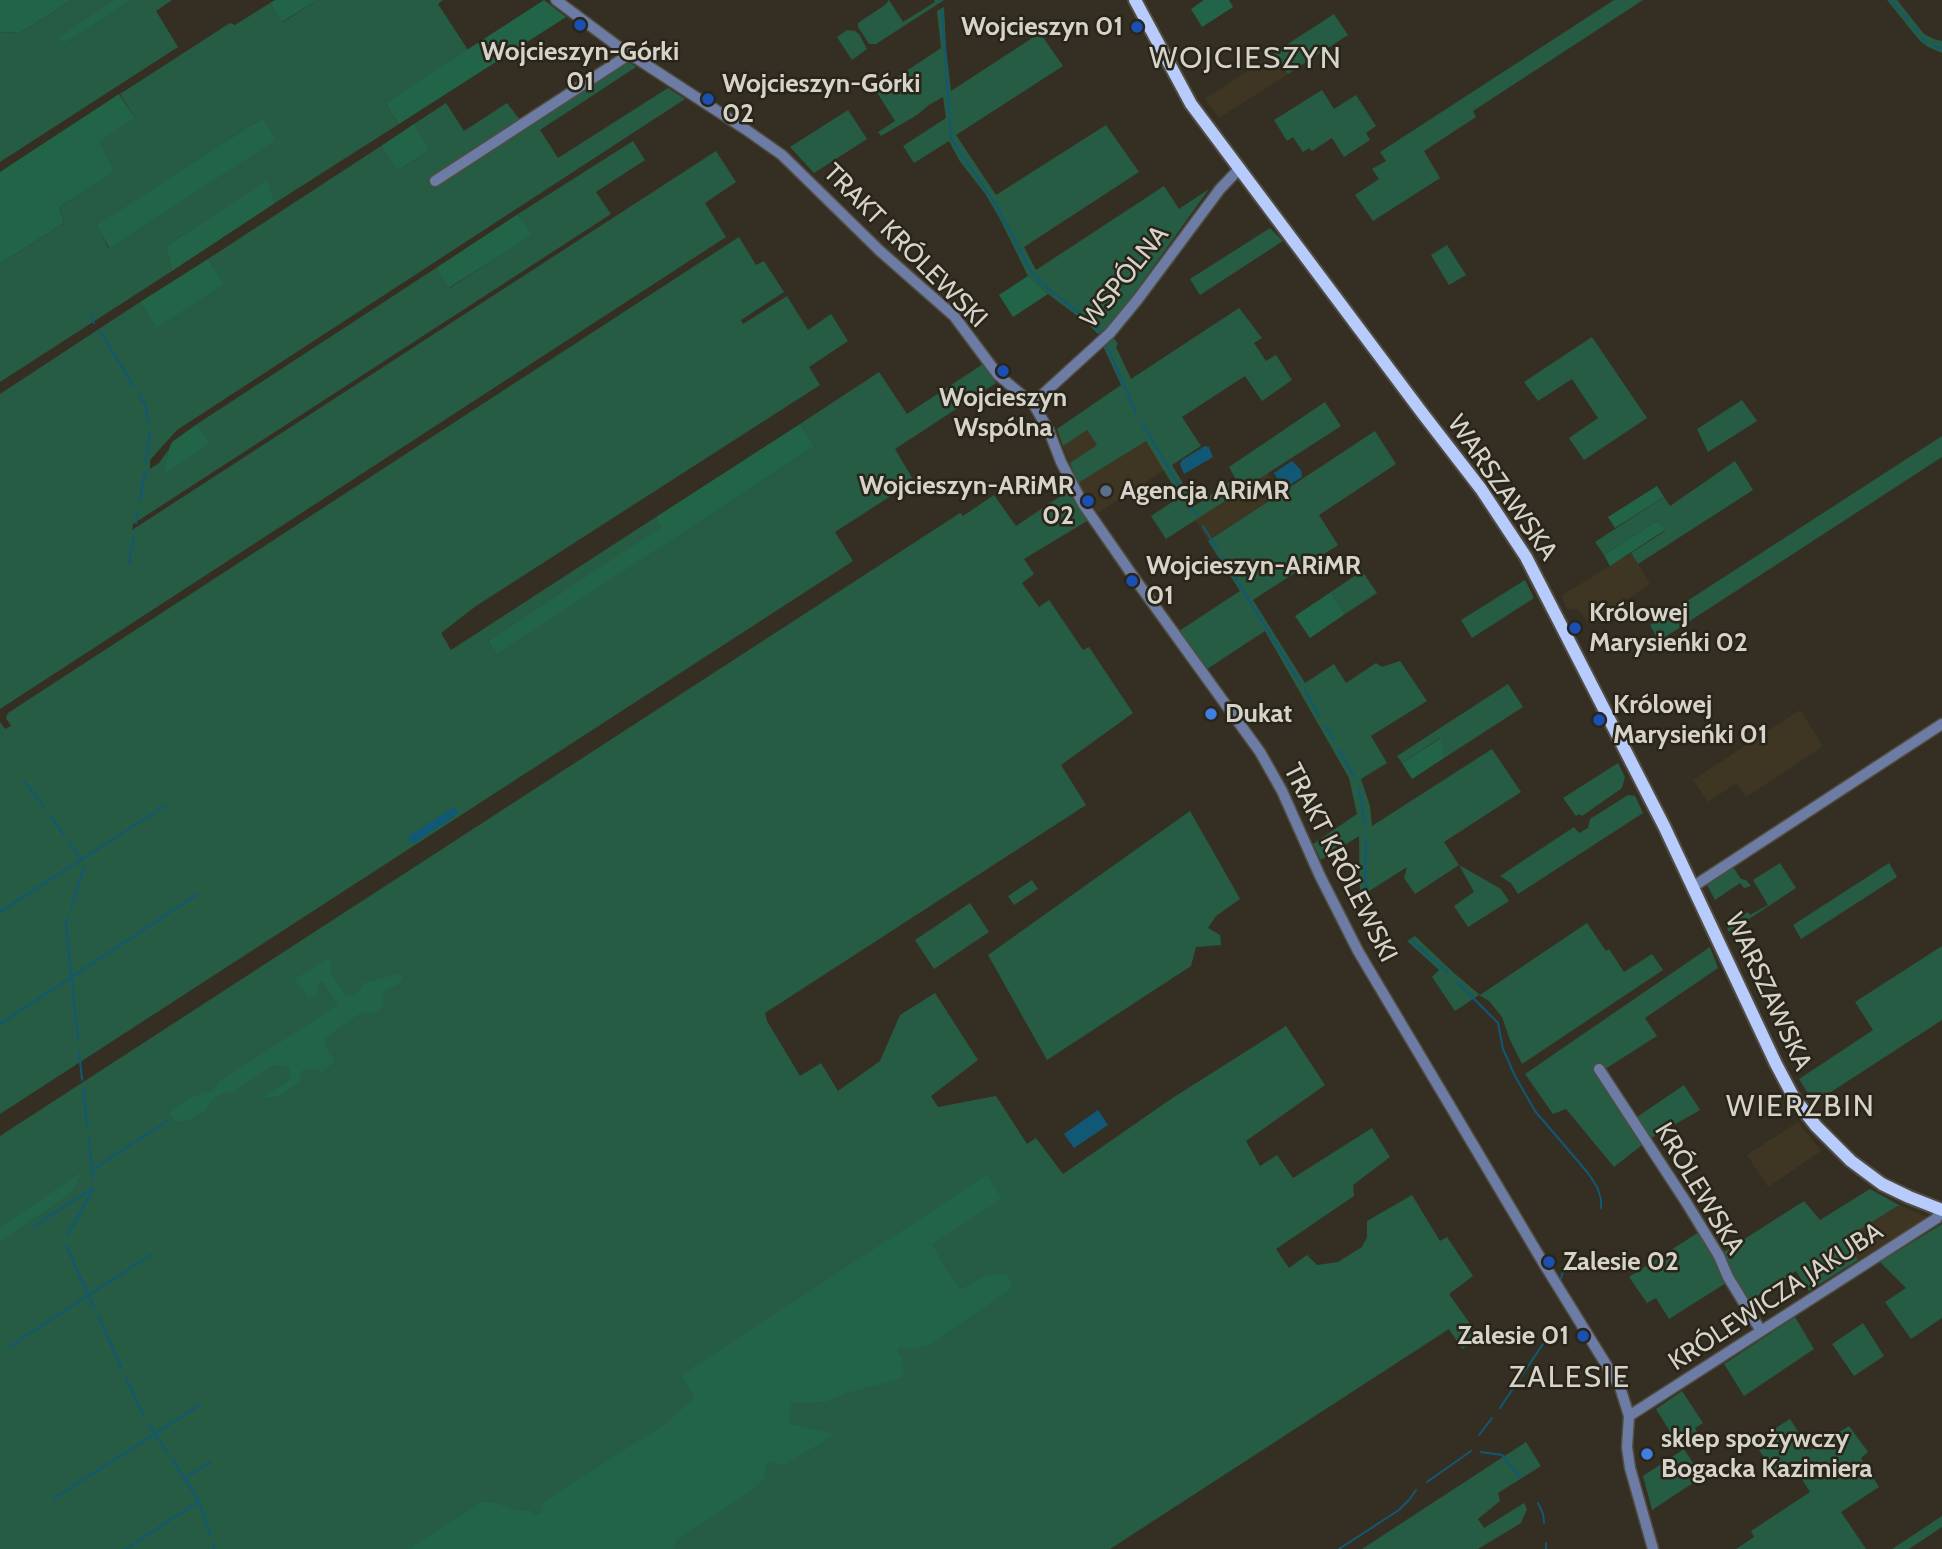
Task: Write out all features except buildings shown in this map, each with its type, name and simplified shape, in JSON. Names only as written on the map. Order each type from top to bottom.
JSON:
[{"type":"main road","name":"WARSZAWSKA","points":[[1135,0],[1191,104],[1505,523],[1526,556],[1694,886],[1784,1082],[1826,1137],[1851,1161],[1882,1184],[1941,1210]]},
{"type":"street","name":"TRAKT KRÓLEWSKI","points":[[556,0],[629,54],[745,128],[782,155],[880,251],[954,316],[998,375],[1032,402],[1049,430],[1061,462],[1083,504],[1260,752],[1282,791],[1320,876],[1358,951],[1620,1387],[1629,1416],[1627,1447],[1630,1468],[1653,1549]]},
{"type":"street","points":[[435,181],[629,54]]},
{"type":"street","name":"WSPÓLNA","points":[[1032,402],[1110,333],[1220,189],[1240,168]]},
{"type":"street","points":[[1694,886],[1942,724]]},
{"type":"street","name":"KRÓLEWSKA","points":[[1599,1069],[1686,1202],[1719,1256],[1733,1286],[1762,1331]]},
{"type":"street","name":"KRÓLEWICZA JAKUBA","points":[[1629,1416],[1937,1218],[1941,1210]]},
{"type":"shaded area","points":[[1274,53],[1288,74],[1219,118],[1205,99]]},
{"type":"shaded area","points":[[1087,430],[1097,445],[1070,463],[1063,446]]},
{"type":"shaded area","points":[[1145,440],[1164,470],[1098,513],[1078,483]]},
{"type":"shaded area","points":[[1268,473],[1281,492],[1208,541],[1195,520]]},
{"type":"shaded area","points":[[1631,553],[1650,584],[1593,622],[1588,621],[1578,610],[1568,610],[1561,596]]},
{"type":"shaded area","points":[[1800,710],[1823,746],[1746,797],[1736,783],[1708,802],[1693,780]]},
{"type":"shaded area","points":[[1798,1122],[1821,1151],[1768,1187],[1747,1155]]},
{"type":"shaded area","points":[[1899,1205],[1927,1217],[1858,1260],[1845,1239]]},
{"type":"green space","points":[[0,0],[72,0],[20,33],[0,32]]},
{"type":"green space","points":[[72,0],[172,0],[156,11],[178,47],[0,162],[0,32],[20,33]]},
{"type":"green space","points":[[115,0],[130,0],[64,43],[58,38]]},
{"type":"green space","points":[[275,0],[317,0],[282,22],[270,3]]},
{"type":"green space","points":[[317,0],[443,0],[438,4],[468,50],[385,103],[399,124],[275,203],[266,181],[166,246],[172,271],[0,382],[0,264],[64,223],[59,207],[113,172],[98,142],[135,118],[120,94],[230,23],[235,25],[270,3],[283,22]],"holes":[[[262,118],[109,248],[98,225]]]},
{"type":"green space","points":[[544,0],[566,17],[399,124],[385,103]]},
{"type":"green space","points":[[889,0],[903,22],[935,2],[934,0],[944,0],[876,44],[869,44],[858,23]]},
{"type":"green space","points":[[1204,0],[1229,0],[1233,7],[1202,27],[1191,9]]},
{"type":"green space","points":[[1614,0],[1643,0],[1473,111],[1476,117],[1424,151],[1440,178],[1373,221],[1355,195],[1379,179],[1372,169],[1386,161],[1380,152]]},
{"type":"green space","points":[[1887,0],[1897,0],[1924,34],[1942,41],[1942,53],[1920,41]]},
{"type":"green space","points":[[944,7],[951,91],[1040,33],[1063,66],[956,135],[996,195],[1106,125],[1139,172],[1024,247],[1036,270],[1164,186],[1179,209],[1209,189],[1123,309],[1106,329],[1098,334],[1028,276],[986,195],[959,160],[949,141],[914,163],[903,146],[946,118],[943,97],[881,136],[878,132],[895,121],[876,91],[941,48],[937,11]]},
{"type":"green space","points":[[1334,14],[1348,35],[1288,74],[1274,53]]},
{"type":"green space","points":[[847,30],[859,34],[867,49],[852,60],[837,37]]},
{"type":"green space","points":[[621,56],[636,67],[540,130],[558,158],[668,88],[685,99],[177,430],[150,460],[150,469],[159,463],[169,449],[164,474],[209,444],[197,424],[436,268],[450,288],[531,235],[518,214],[633,141],[645,160],[596,192],[611,214],[133,524],[132,530],[716,151],[736,182],[705,203],[726,237],[0,709],[0,394],[140,302],[156,327],[223,284],[208,259],[381,146],[397,171],[430,150],[414,124],[446,103],[464,131],[507,103],[521,121]]},
{"type":"green space","points":[[1322,90],[1334,109],[1356,95],[1376,126],[1366,133],[1370,140],[1344,157],[1332,138],[1312,151],[1309,148],[1303,152],[1293,137],[1287,141],[1274,120]]},
{"type":"green space","points":[[119,94],[135,118],[99,142],[114,172],[59,207],[64,223],[0,264],[0,172]]},
{"type":"green space","points":[[848,110],[867,139],[814,173],[790,147]]},
{"type":"green space","points":[[262,118],[276,140],[109,248],[97,225]]},
{"type":"green space","points":[[414,124],[430,150],[397,171],[381,146]]},
{"type":"green space","points":[[267,180],[275,203],[172,271],[166,246]]},
{"type":"green space","points":[[518,214],[532,235],[449,288],[436,268]]},
{"type":"green space","points":[[1270,228],[1283,241],[1200,295],[1190,279]]},
{"type":"green space","points":[[739,237],[756,265],[764,261],[784,292],[741,320],[743,324],[787,296],[808,330],[831,314],[848,341],[809,367],[820,385],[476,606],[441,633],[451,650],[656,517],[662,527],[488,641],[497,653],[815,446],[800,424],[879,372],[907,414],[983,364],[996,383],[895,449],[914,481],[835,532],[853,561],[0,1114],[0,722],[5,729],[11,726],[6,718],[8,713]]},
{"type":"green space","points":[[1447,245],[1466,275],[1449,285],[1431,255]]},
{"type":"green space","points":[[208,259],[224,284],[156,328],[140,302]]},
{"type":"green space","points":[[1028,276],[1048,294],[1013,317],[999,295]]},
{"type":"green space","points":[[1239,308],[1262,338],[1254,343],[1266,361],[1276,355],[1292,380],[1262,401],[1245,376],[1182,417],[1201,446],[1172,465],[1196,505],[1235,478],[1229,467],[1325,402],[1341,426],[1166,539],[1151,516],[1180,497],[1146,441],[1078,483],[1070,463],[1097,445],[1087,430],[1063,446],[1057,429],[1121,385],[1103,346],[1113,337],[1131,379]]},
{"type":"green space","points":[[1592,337],[1647,418],[1584,460],[1569,438],[1598,418],[1572,379],[1538,401],[1524,382]]},
{"type":"green space","points":[[1742,400],[1757,421],[1708,452],[1697,429]]},
{"type":"green space","points":[[197,424],[210,444],[163,475],[172,442]]},
{"type":"green space","points":[[800,424],[815,446],[497,654],[488,641],[661,527],[656,517]]},
{"type":"green space","points":[[1375,431],[1396,464],[1319,515],[1338,545],[1253,600],[1305,683],[1334,664],[1346,683],[1376,663],[1382,667],[1400,661],[1427,701],[1371,736],[1387,763],[1361,779],[1370,806],[1372,826],[1492,749],[1521,792],[1444,842],[1459,865],[1415,894],[1404,878],[1407,867],[1360,897],[1359,836],[1321,860],[1313,844],[1357,814],[1349,778],[1265,631],[1207,669],[1179,631],[1240,591],[1208,541]]},
{"type":"green space","points":[[1942,436],[1942,457],[1659,641],[1650,625]]},
{"type":"green space","points":[[1735,461],[1753,490],[1638,564],[1631,553],[1665,531],[1658,520],[1604,555],[1595,542],[1664,497],[1670,506]]},
{"type":"green space","points":[[1657,486],[1664,497],[1615,528],[1608,517]]},
{"type":"green space","points":[[1068,491],[1087,521],[1024,559],[1034,574],[1022,583],[1039,607],[1049,600],[1083,650],[1089,647],[1133,713],[1061,765],[1086,805],[765,1013],[767,1021],[800,1076],[821,1063],[838,1091],[880,1061],[900,1015],[935,993],[978,1060],[931,1096],[938,1107],[996,1096],[1027,1144],[1036,1138],[1063,1174],[1171,1099],[1286,1026],[1325,1085],[1246,1141],[1260,1166],[1277,1155],[1293,1178],[1372,1128],[1390,1157],[1353,1185],[1354,1196],[1276,1249],[1289,1268],[1307,1255],[1317,1265],[1338,1262],[1362,1247],[1367,1237],[1367,1221],[1412,1195],[1440,1241],[1447,1237],[1473,1276],[1449,1294],[1480,1338],[1462,1349],[1449,1329],[1110,1549],[0,1549],[0,1136],[960,513],[963,516],[994,495],[1016,526]]},
{"type":"green space","points":[[1658,520],[1665,530],[1610,566],[1604,555]]},
{"type":"green space","points":[[1362,571],[1377,593],[1345,614],[1331,592]]},
{"type":"green space","points":[[1525,580],[1534,598],[1472,638],[1461,620]]},
{"type":"green space","points":[[1331,592],[1345,614],[1310,638],[1295,616]]},
{"type":"green space","points":[[1508,684],[1523,707],[1444,758],[1440,738],[1402,763],[1397,756]]},
{"type":"green space","points":[[1441,738],[1444,758],[1412,779],[1402,763]]},
{"type":"green space","points":[[1618,763],[1625,777],[1622,788],[1582,816],[1576,816],[1563,798]]},
{"type":"green space","points":[[1628,795],[1635,796],[1643,813],[1518,894],[1511,883],[1500,876],[1574,827],[1579,833],[1588,828],[1590,819]]},
{"type":"green space","points":[[1190,811],[1240,899],[1216,916],[1208,928],[1220,935],[1221,945],[1196,947],[1191,966],[1047,1060],[988,955]]},
{"type":"green space","points":[[1780,863],[1796,888],[1729,932],[1726,925],[1748,912],[1750,915],[1768,905],[1753,880]]},
{"type":"green space","points":[[1889,863],[1897,877],[1801,939],[1793,925]]},
{"type":"green space","points":[[1459,865],[1501,889],[1509,901],[1468,927],[1454,906],[1474,892]]},
{"type":"green space","points":[[1733,867],[1741,879],[1751,886],[1744,888],[1740,883],[1715,900],[1706,883]]},
{"type":"green space","points":[[1032,880],[1038,889],[1014,905],[1008,896]]},
{"type":"green space","points":[[970,903],[989,932],[934,969],[915,940]]},
{"type":"green space","points":[[1587,923],[1624,972],[1652,954],[1663,970],[1522,1064],[1502,1017],[1489,1001],[1479,995],[1455,1011],[1432,977],[1439,970],[1407,941],[1415,936],[1480,995]]},
{"type":"green space","points":[[1942,946],[1942,1020],[1814,1103],[1799,1079],[1873,1030],[1855,1002]]},
{"type":"green space","points":[[1710,947],[1718,968],[1645,1018],[1657,1036],[1605,1069],[1597,1067],[1642,1145],[1614,1167],[1566,1109],[1553,1114],[1525,1074]]},
{"type":"green space","points":[[329,957],[332,964],[330,973],[347,996],[356,995],[364,983],[397,974],[403,977],[399,984],[384,991],[384,1007],[370,1014],[364,1011],[325,1039],[327,1050],[335,1061],[323,1072],[303,1069],[299,1082],[280,1096],[265,1098],[263,1096],[289,1081],[290,1067],[274,1065],[234,1091],[212,1100],[205,1112],[186,1121],[174,1122],[170,1113],[184,1101],[213,1091],[219,1081],[338,1005],[323,982],[318,983],[316,997],[308,998],[295,979]]},
{"type":"green space","points":[[1684,1085],[1700,1110],[1651,1138],[1637,1117]]},
{"type":"green space","points":[[83,1171],[71,1193],[0,1242],[0,1227]]},
{"type":"green space","points":[[987,1175],[1002,1199],[932,1244],[961,1289],[986,1275],[1008,1274],[1012,1288],[931,1344],[911,1350],[901,1347],[897,1349],[902,1359],[903,1378],[850,1392],[825,1402],[791,1403],[790,1424],[836,1434],[784,1465],[767,1463],[764,1479],[743,1497],[677,1539],[673,1549],[408,1549],[482,1502],[497,1503],[518,1511],[530,1510],[536,1515],[542,1512],[543,1502],[668,1422],[695,1397],[681,1375]]},
{"type":"green space","points":[[1870,1189],[1899,1205],[1845,1239],[1858,1260],[1809,1291],[1796,1271],[1749,1301],[1724,1252],[1804,1201],[1820,1220]]},
{"type":"green space","points":[[1942,1224],[1942,1318],[1911,1339],[1885,1302],[1906,1288],[1880,1262]]},
{"type":"green space","points":[[1699,1232],[1716,1258],[1726,1283],[1669,1319],[1656,1298],[1647,1303],[1629,1277]]},
{"type":"green space","points":[[1795,1317],[1814,1349],[1744,1396],[1724,1364]]},
{"type":"green space","points":[[1863,1323],[1884,1356],[1854,1376],[1832,1344]]},
{"type":"green space","points":[[1682,1391],[1703,1423],[1695,1428],[1698,1433],[1678,1444],[1656,1409]]},
{"type":"green space","points":[[1790,1419],[1810,1450],[1849,1426],[1868,1452],[1861,1458],[1879,1487],[1841,1512],[1866,1549],[1736,1549],[1754,1537],[1751,1531],[1810,1492],[1793,1465],[1776,1476],[1754,1442]]},
{"type":"green space","points":[[1526,1442],[1541,1466],[1498,1493],[1500,1501],[1478,1519],[1484,1528],[1524,1503],[1527,1509],[1521,1523],[1478,1549],[1362,1549]]},
{"type":"green space","points":[[1684,1449],[1702,1477],[1652,1510],[1643,1476]]},
{"type":"green space","points":[[1942,1516],[1942,1527],[1909,1549],[1892,1549]]},
{"type":"water","points":[[1205,446],[1209,447],[1213,457],[1184,474],[1180,464],[1182,460]]},
{"type":"water","points":[[1292,461],[1301,470],[1302,477],[1285,488],[1274,473]]},
{"type":"water","points":[[455,807],[458,812],[455,816],[414,843],[410,842],[410,835]]},
{"type":"water","points":[[1098,1110],[1108,1125],[1074,1148],[1064,1134]]},
{"type":"waterway","points":[[1891,0],[1899,10]]},
{"type":"waterway","points":[[942,11],[951,138],[996,205],[1031,271],[1040,282],[1083,316],[1103,336]]},
{"type":"waterway","points":[[1903,14],[1908,20]]},
{"type":"waterway","points":[[1913,26],[1918,32]]},
{"type":"waterway","points":[[1922,38],[1927,43]]},
{"type":"waterway","points":[[1933,46],[1942,49]]},
{"type":"waterway","points":[[90,315],[94,323]]},
{"type":"waterway","points":[[100,331],[134,387]]},
{"type":"waterway","points":[[1105,341],[1136,413]]},
{"type":"waterway","points":[[139,395],[145,405],[149,422]]},
{"type":"waterway","points":[[1142,423],[1197,516]]},
{"type":"waterway","points":[[146,462],[150,432]]},
{"type":"waterway","points":[[140,501],[145,472]]},
{"type":"waterway","points":[[136,523],[138,511]]},
{"type":"waterway","points":[[1203,526],[1217,549]]},
{"type":"waterway","points":[[129,564],[134,536]]},
{"type":"waterway","points":[[1222,557],[1300,682]]},
{"type":"waterway","points":[[1305,690],[1319,716]]},
{"type":"waterway","points":[[1325,726],[1333,739]]},
{"type":"waterway","points":[[1338,749],[1355,778]]},
{"type":"waterway","points":[[24,781],[44,807]]},
{"type":"waterway","points":[[1359,788],[1365,824]]},
{"type":"waterway","points":[[0,912],[166,805]]},
{"type":"waterway","points":[[50,815],[64,835]]},
{"type":"waterway","points":[[1366,837],[1367,888]]},
{"type":"waterway","points":[[69,842],[81,858]]},
{"type":"waterway","points":[[71,909],[84,867]]},
{"type":"waterway","points":[[0,1024],[198,894]]},
{"type":"waterway","points":[[68,918],[66,922],[78,1040]]},
{"type":"waterway","points":[[1412,941],[1448,973]]},
{"type":"waterway","points":[[1457,982],[1498,1023],[1503,1049],[1515,1076],[1535,1111],[1588,1173],[1597,1187],[1601,1208]]},
{"type":"waterway","points":[[79,1051],[82,1080]]},
{"type":"waterway","points":[[83,1088],[87,1127]]},
{"type":"waterway","points":[[92,1170],[167,1121]]},
{"type":"waterway","points":[[89,1138],[93,1179]]},
{"type":"waterway","points":[[33,1227],[93,1188]]},
{"type":"waterway","points":[[68,1235],[93,1189]]},
{"type":"waterway","points":[[66,1245],[94,1308]]},
{"type":"waterway","points":[[9,1347],[152,1254]]},
{"type":"waterway","points":[[1560,1281],[1563,1272]]},
{"type":"waterway","points":[[98,1316],[122,1369]]},
{"type":"waterway","points":[[1500,1408],[1545,1341]]},
{"type":"waterway","points":[[126,1378],[143,1414]]},
{"type":"waterway","points":[[53,1499],[200,1405]]},
{"type":"waterway","points":[[1479,1435],[1492,1418]]},
{"type":"waterway","points":[[149,1425],[168,1453]]},
{"type":"waterway","points":[[1427,1482],[1471,1451]]},
{"type":"waterway","points":[[1481,1452],[1502,1455],[1520,1477]]},
{"type":"waterway","points":[[172,1459],[199,1501],[210,1535]]},
{"type":"waterway","points":[[186,1478],[211,1461]]},
{"type":"waterway","points":[[1339,1549],[1399,1510],[1416,1490]]},
{"type":"waterway","points":[[126,1549],[199,1501]]},
{"type":"waterway","points":[[1538,1503],[1544,1523]]},
{"type":"waterway","points":[[1546,1543],[1546,1549]]},
{"type":"waterway","points":[[213,1545],[214,1549]]},
{"type":"place","name":"Wojcieszyn-Górki 01","points":[[580,25]]},
{"type":"place","name":"Wojcieszyn 01","points":[[1137,27]]},
{"type":"place","name":"Wojcieszyn-Górki 02","points":[[708,99]]},
{"type":"place","name":"Wojcieszyn Wspólna","points":[[1003,371]]},
{"type":"place","name":"Agencja ARiMR","points":[[1106,491]]},
{"type":"place","name":"Wojcieszyn-ARiMR 02","points":[[1088,501]]},
{"type":"place","name":"Wojcieszyn-ARiMR 01","points":[[1132,581]]},
{"type":"place","name":"Królowej Marysieńki 02","points":[[1575,628]]},
{"type":"place","name":"Dukat","points":[[1211,714]]},
{"type":"place","name":"Królowej Marysieńki 01","points":[[1599,720]]},
{"type":"place","name":"Zalesie 02","points":[[1549,1262]]},
{"type":"place","name":"Zalesie 01","points":[[1583,1336]]},
{"type":"place","name":"sklep spożywczy Bogacka Kazimiera","points":[[1647,1454]]},
{"type":"district","name":"WOJCIESZYN","points":[[1246,59]]},
{"type":"district","name":"WIERZBIN","points":[[1801,1107]]},
{"type":"district","name":"ZALESIE","points":[[1570,1378]]}]
